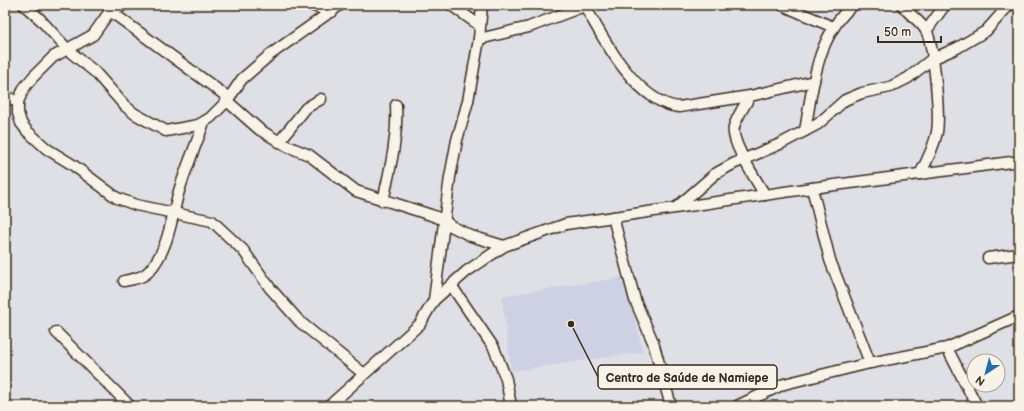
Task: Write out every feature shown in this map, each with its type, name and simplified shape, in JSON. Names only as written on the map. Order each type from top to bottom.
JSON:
[{"type":"street","points":[[24,5],[40,19],[68,50],[95,72],[135,114],[166,131],[184,128],[204,122],[216,113],[242,79],[271,54],[336,8]]},
{"type":"street","points":[[124,5],[109,8],[94,34],[48,60],[24,88],[18,102],[18,113],[21,123],[27,131],[47,149],[72,165],[117,198],[136,204],[204,218],[218,225],[243,250],[270,288],[300,322],[364,374]]},
{"type":"street","points":[[311,5],[336,8]]},
{"type":"street","points":[[451,5],[479,25]]},
{"type":"street","points":[[434,300],[440,263],[444,220],[457,140],[468,101],[479,39],[479,25],[482,5]]},
{"type":"street","points":[[479,39],[529,27],[586,5],[607,46],[620,63],[632,77],[659,100],[669,105],[679,107],[750,96],[814,82]]},
{"type":"street","points":[[782,5],[833,27]]},
{"type":"street","points":[[805,131],[819,58],[833,27],[853,5]]},
{"type":"street","points":[[902,5],[926,31],[932,59],[938,123],[930,155],[920,174]]},
{"type":"street","points":[[926,31],[945,5]]},
{"type":"street","points":[[677,207],[716,174],[818,124],[845,100],[862,93],[890,87],[922,69],[932,59],[957,48],[986,31],[1009,5]]},
{"type":"street","points":[[109,8],[228,99],[248,120],[279,142],[309,155],[356,191],[444,220],[451,226],[471,236],[504,246]]},
{"type":"street","points":[[5,96],[18,102]]},
{"type":"street","points":[[750,96],[733,128],[744,160],[765,194]]},
{"type":"street","points":[[279,142],[306,108],[321,99]]},
{"type":"street","points":[[383,201],[395,148],[397,120],[396,105]]},
{"type":"street","points":[[124,281],[142,276],[148,272],[157,260],[165,243],[186,171],[204,122]]},
{"type":"street","points":[[329,406],[420,324],[434,300],[488,256],[504,246],[566,224],[765,194],[1019,161]]},
{"type":"street","points":[[812,188],[830,260],[870,363]]},
{"type":"street","points":[[613,217],[635,300],[653,342],[671,406]]},
{"type":"street","points":[[988,258],[1019,254]]},
{"type":"street","points":[[451,285],[494,348],[506,378],[511,406]]},
{"type":"street","points":[[737,406],[784,384],[870,363],[947,348],[1019,316]]},
{"type":"street","points":[[56,332],[130,406]]},
{"type":"street","points":[[947,348],[977,406]]},
{"type":"shaded area","points":[[625,277],[643,352],[511,371],[502,296]]},
{"type":"place","name":"Centro de Saúde de Namiepe","points":[[571,324]]}]
